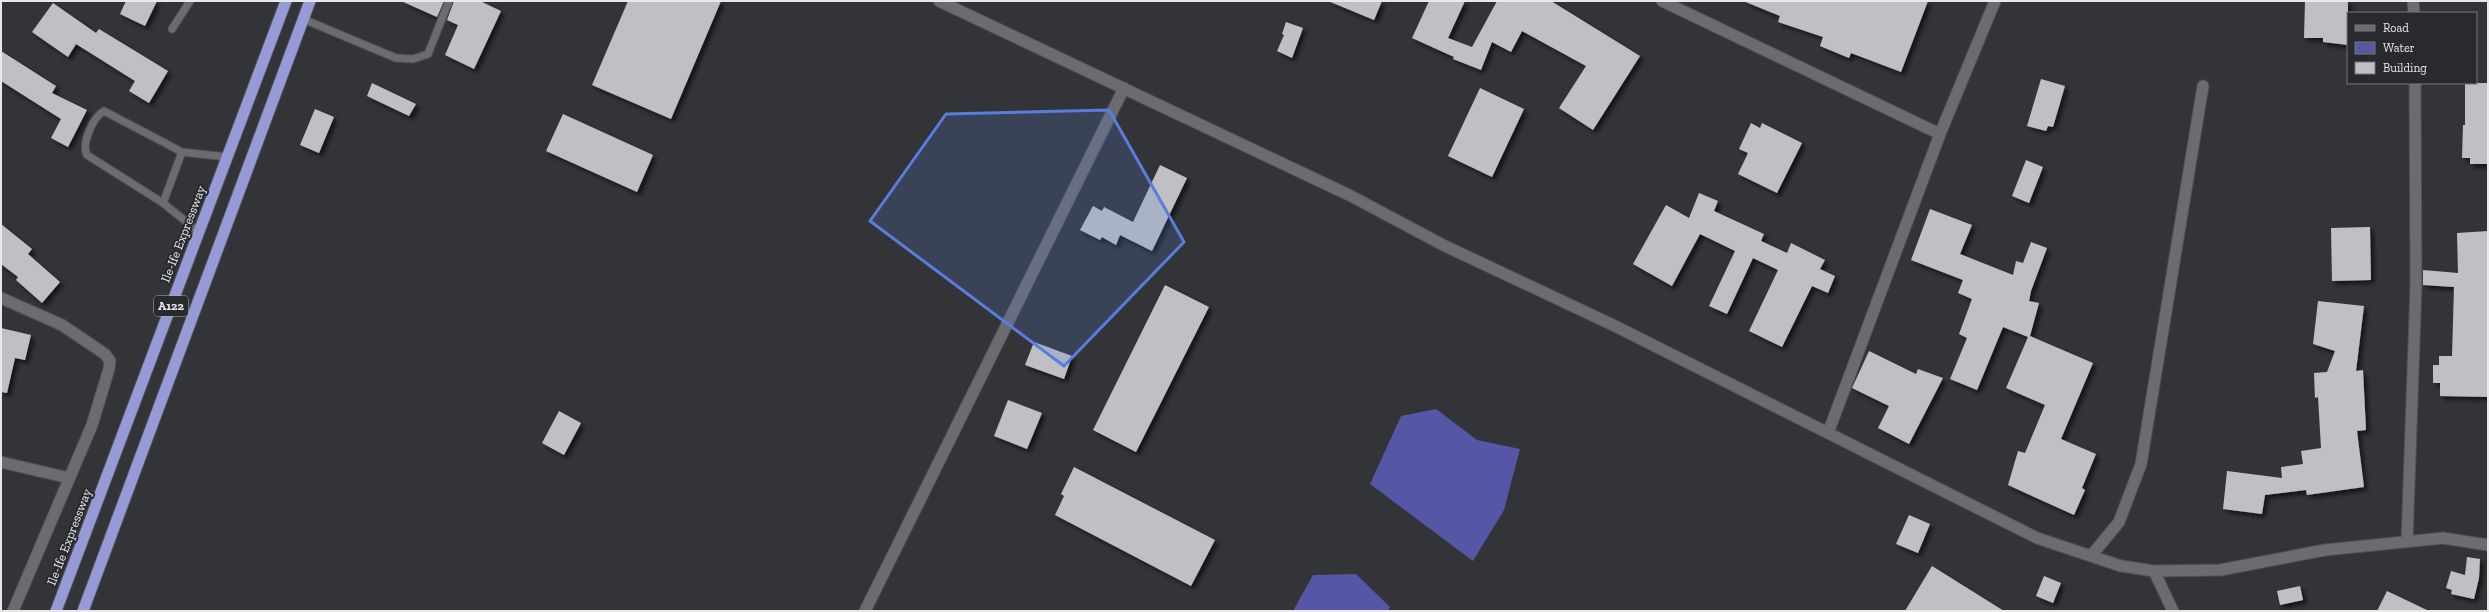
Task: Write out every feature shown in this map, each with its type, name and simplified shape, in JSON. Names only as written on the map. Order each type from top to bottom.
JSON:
[{"type":"highway","name":"Ile-Ife Expressway","points":[[56,611],[286,1]]},
{"type":"highway","name":"A122","points":[[85,609],[310,1]]},
{"type":"street","points":[[939,1],[1351,196],[1466,256],[1615,326],[2037,538],[2121,566],[2154,571],[2220,570],[2325,550],[2443,538],[2488,545]]},
{"type":"street","points":[[1662,1],[1940,134]]},
{"type":"street","points":[[1828,433],[1940,134],[1995,1]]},
{"type":"street","points":[[2413,1],[2414,12]]},
{"type":"street","points":[[2407,541],[2416,285],[2415,84]]},
{"type":"street","points":[[2091,556],[2119,522],[2141,464],[2203,86]]},
{"type":"street","points":[[865,611],[1124,88]]},
{"type":"street","points":[[1,298],[62,325],[105,354],[110,361],[92,425],[12,611]]},
{"type":"street","points":[[1,462],[69,478]]},
{"type":"street","points":[[2154,571],[2173,611]]},
{"type":"lane","points":[[172,29],[190,1]]},
{"type":"lane","points":[[303,19],[396,58],[413,59],[428,54],[449,1]]},
{"type":"lane","points":[[199,232],[163,203],[87,155],[85,146],[96,118],[104,111],[182,152],[227,157]]},
{"type":"lane","points":[[163,203],[182,152]]},
{"type":"highlighted area","points":[[1109,110],[1184,242],[1064,366],[870,221],[946,114]]},
{"type":"water","points":[[1436,409],[1477,440],[1520,449],[1504,510],[1473,561],[1370,484],[1401,416]]},
{"type":"water","points":[[1356,574],[1390,607],[1388,611],[1293,611],[1313,575]]},
{"type":"building","points":[[126,1],[157,1],[145,26],[120,14]]},
{"type":"building","points":[[401,1],[444,1],[437,17]]},
{"type":"building","points":[[454,1],[480,1],[501,11],[474,69],[445,55],[458,25],[447,20]]},
{"type":"building","points":[[628,1],[721,1],[671,119],[592,85]]},
{"type":"building","points":[[1328,1],[1382,1],[1374,20]]},
{"type":"building","points":[[1429,1],[1465,1],[1448,38],[1472,47],[1497,1],[1551,1],[1640,56],[1593,130],[1559,108],[1586,66],[1522,31],[1511,52],[1492,42],[1481,70],[1453,59],[1454,57],[1412,38]]},
{"type":"building","points":[[1743,1],[1928,1],[1901,72],[1851,53],[1849,58],[1820,46],[1823,37],[1778,22],[1780,16]]},
{"type":"building","points":[[2305,1],[2348,1],[2347,45],[2323,42],[2323,38],[2304,38]]},
{"type":"building","points":[[53,3],[96,33],[99,29],[168,71],[149,103],[129,91],[135,81],[76,44],[68,57],[32,32]]},
{"type":"building","points":[[1286,22],[1303,28],[1292,58],[1277,51],[1284,35],[1282,34]]},
{"type":"building","points":[[1,51],[56,86],[52,93],[87,110],[68,147],[51,138],[61,119],[1,81]]},
{"type":"building","points":[[2041,79],[2065,86],[2053,127],[2048,126],[2046,131],[2027,126]]},
{"type":"building","points":[[372,83],[416,104],[409,116],[367,96]]},
{"type":"building","points":[[2488,83],[2488,164],[2470,164],[2470,158],[2462,158],[2463,125],[2465,125],[2465,84]]},
{"type":"building","points":[[1480,88],[1524,109],[1492,177],[1448,156]]},
{"type":"building","points":[[315,109],[334,117],[319,153],[300,145]]},
{"type":"building","points":[[563,114],[653,155],[637,192],[546,151]]},
{"type":"building","points":[[1751,123],[1760,128],[1762,123],[1802,143],[1777,193],[1738,174],[1748,153],[1739,149]]},
{"type":"building","points":[[2026,160],[2043,167],[2029,203],[2012,196]]},
{"type":"building","points":[[1160,165],[1187,178],[1152,251],[1120,235],[1116,245],[1102,237],[1100,240],[1080,230],[1093,206],[1102,211],[1104,207],[1133,222]]},
{"type":"building","points":[[1699,193],[1718,201],[1714,211],[1764,234],[1761,241],[1787,253],[1791,243],[1825,260],[1820,269],[1835,276],[1828,293],[1812,286],[1782,347],[1749,331],[1778,270],[1753,258],[1727,314],[1709,306],[1735,251],[1700,234],[1672,286],[1633,264],[1666,205],[1689,218]]},
{"type":"building","points":[[1930,209],[1972,225],[1960,254],[2013,275],[2016,261],[2023,263],[2031,242],[2047,248],[2031,291],[2029,301],[2039,303],[2030,336],[2093,363],[2061,439],[2096,454],[2082,488],[2085,490],[2074,515],[2008,485],[2018,451],[2025,453],[2045,405],[2006,388],[2028,337],[2003,327],[1977,390],[1950,379],[1967,338],[1959,334],[1972,299],[1958,293],[1963,280],[1911,260]]},
{"type":"building","points":[[1,224],[32,249],[28,254],[60,282],[42,303],[16,280],[18,277],[1,264]]},
{"type":"building","points":[[2370,227],[2371,280],[2332,281],[2331,228]]},
{"type":"building","points":[[2488,231],[2488,397],[2440,396],[2440,383],[2433,383],[2433,365],[2439,365],[2439,356],[2452,356],[2454,287],[2423,285],[2423,270],[2458,273],[2457,233]]},
{"type":"building","points":[[1165,285],[1209,307],[1136,452],[1093,430]]},
{"type":"building","points":[[2318,301],[2364,306],[2356,371],[2363,370],[2366,430],[2357,431],[2364,487],[2307,495],[2306,490],[2265,495],[2262,514],[2223,509],[2227,471],[2282,478],[2281,467],[2303,464],[2301,451],[2321,448],[2318,397],[2315,398],[2314,373],[2327,372],[2335,351],[2313,344]]},
{"type":"building","points":[[1,328],[31,335],[25,360],[15,358],[7,393],[1,392]]},
{"type":"building","points":[[1034,342],[1072,356],[1064,379],[1025,365]]},
{"type":"building","points":[[1869,351],[1916,374],[1918,369],[1943,378],[1909,444],[1878,428],[1889,406],[1852,388]]},
{"type":"building","points":[[1008,400],[1042,413],[1027,449],[994,436]]},
{"type":"building","points":[[559,411],[581,423],[564,455],[542,443]]},
{"type":"building","points":[[1074,467],[1215,540],[1191,586],[1055,515],[1064,496],[1061,494]]},
{"type":"building","points":[[1909,515],[1930,524],[1918,553],[1896,544]]},
{"type":"building","points":[[2467,557],[2480,559],[2479,578],[2474,599],[2451,594],[2452,590],[2446,588],[2451,571],[2465,575]]},
{"type":"building","points":[[1932,566],[2004,611],[1905,611]]},
{"type":"building","points":[[2044,576],[2061,583],[2053,603],[2036,596]]},
{"type":"building","points":[[2300,586],[2303,600],[2280,605],[2277,591]]},
{"type":"building","points":[[2387,591],[2429,611],[2377,611]]}]
